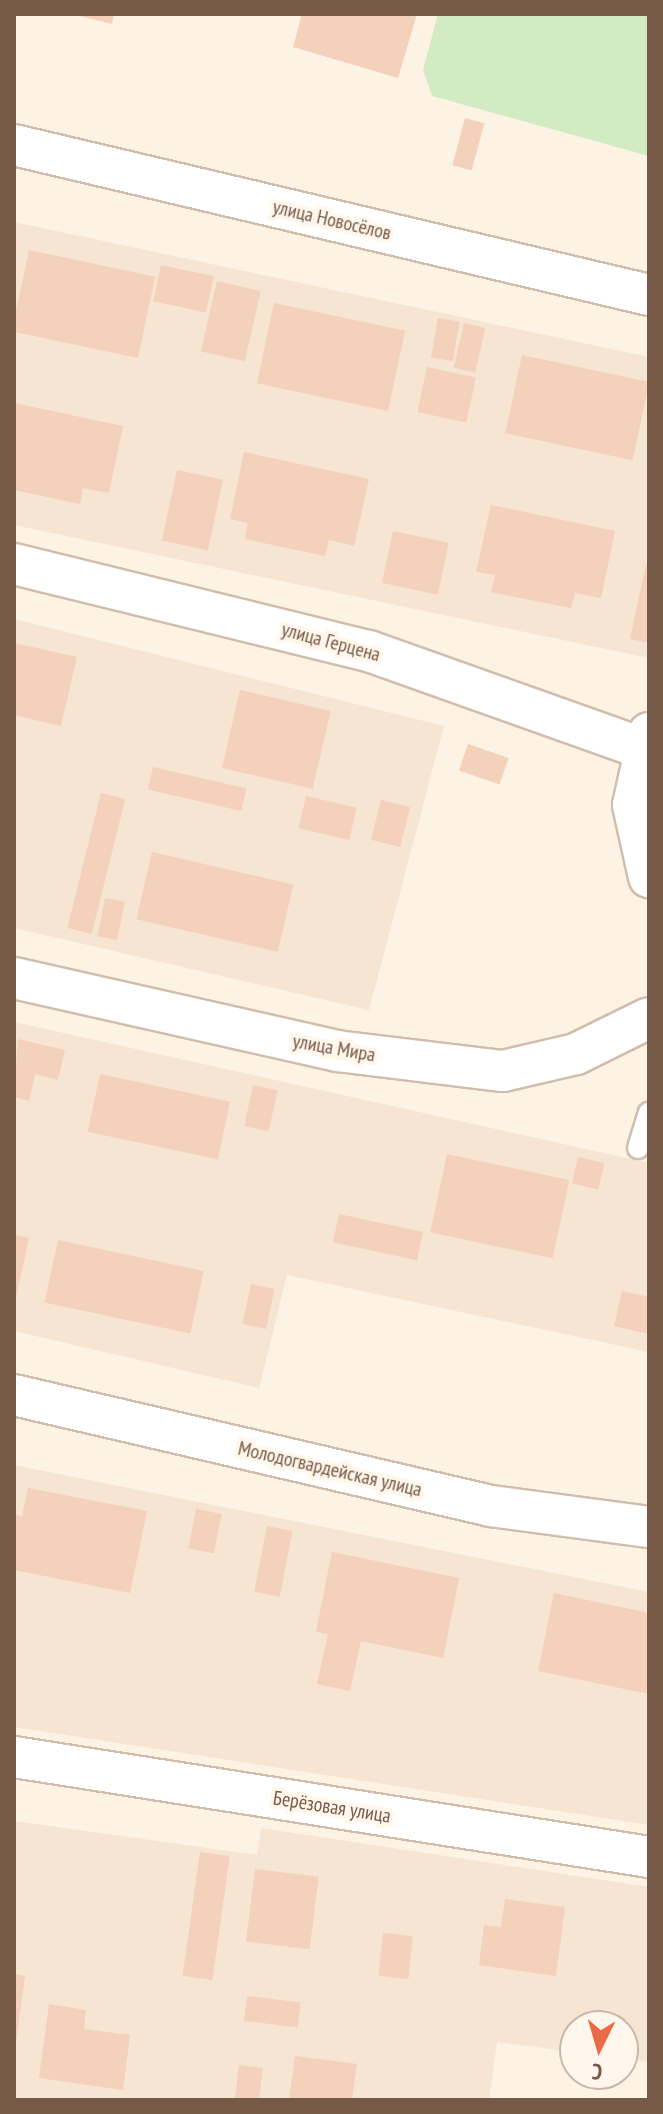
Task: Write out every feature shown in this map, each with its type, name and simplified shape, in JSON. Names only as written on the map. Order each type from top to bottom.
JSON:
[{"type":"street","name":"улица Новосёлов","points":[[14,145],[649,295]]},
{"type":"street","name":"улица Герцена","points":[[14,564],[369,651],[645,740]]},
{"type":"street","points":[[645,740],[633,805],[649,877]]},
{"type":"street","name":"улица Мира","points":[[14,978],[337,1051],[503,1071],[576,1054],[649,1018]]},
{"type":"street","name":"Молодогвардейская улица","points":[[14,1395],[491,1506],[649,1527]]},
{"type":"street","name":"Берёзовая улица","points":[[14,1757],[649,1857]]},
{"type":"lane","points":[[638,1148],[649,1113]]},
{"type":"shaded area","points":[[14,222],[649,357],[649,658],[14,525]]},
{"type":"shaded area","points":[[14,619],[444,726],[369,1010],[14,928]]},
{"type":"shaded area","points":[[14,1022],[649,1163],[649,1352],[287,1275],[259,1388],[14,1331]]},
{"type":"shaded area","points":[[14,1465],[649,1592],[649,1825],[14,1727]]},
{"type":"shaded area","points":[[14,1821],[257,1855],[261,1828],[649,1887],[649,2062],[639,2061],[639,2010],[559,2010],[559,2050],[497,2042],[489,2100],[14,2100]]},
{"type":"green space","points":[[438,14],[649,14],[649,156],[432,96],[423,70]]},
{"type":"building","points":[[72,14],[114,14],[112,24]]},
{"type":"building","points":[[302,14],[417,14],[398,78],[293,47]]},
{"type":"building","points":[[465,118],[484,123],[472,171],[452,165]]},
{"type":"building","points":[[29,250],[155,277],[138,358],[14,332]]},
{"type":"building","points":[[161,265],[214,276],[206,312],[153,301]]},
{"type":"building","points":[[217,281],[261,291],[245,361],[201,351]]},
{"type":"building","points":[[274,303],[405,331],[388,411],[257,383]]},
{"type":"building","points":[[438,318],[460,322],[453,361],[431,357]]},
{"type":"building","points":[[464,323],[485,328],[475,373],[454,368]]},
{"type":"building","points":[[522,355],[649,382],[633,460],[505,433]]},
{"type":"building","points":[[427,367],[476,377],[466,422],[417,412]]},
{"type":"building","points":[[14,403],[123,426],[109,493],[83,488],[80,504],[14,490]]},
{"type":"building","points":[[244,452],[369,479],[354,546],[329,540],[325,556],[245,539],[248,523],[230,519]]},
{"type":"building","points":[[177,470],[223,480],[208,550],[162,540]]},
{"type":"building","points":[[491,505],[615,531],[601,598],[575,593],[571,608],[491,592],[495,575],[476,572]]},
{"type":"building","points":[[393,531],[449,543],[438,595],[382,583]]},
{"type":"building","points":[[646,564],[649,565],[649,643],[630,639]]},
{"type":"building","points":[[14,643],[77,657],[61,726],[14,715]]},
{"type":"building","points":[[240,690],[331,711],[313,789],[222,768]]},
{"type":"building","points":[[468,744],[509,758],[500,784],[459,770]]},
{"type":"building","points":[[153,767],[247,789],[241,811],[148,789]]},
{"type":"building","points":[[101,793],[125,799],[92,934],[67,928]]},
{"type":"building","points":[[306,796],[357,808],[349,840],[299,828]]},
{"type":"building","points":[[381,800],[410,807],[400,847],[371,840]]},
{"type":"building","points":[[152,852],[293,885],[278,952],[136,919]]},
{"type":"building","points":[[105,898],[125,902],[117,940],[98,936]]},
{"type":"building","points":[[18,1039],[65,1050],[58,1080],[35,1074],[29,1101],[14,1097]]},
{"type":"building","points":[[100,1074],[230,1102],[218,1159],[88,1132]]},
{"type":"building","points":[[253,1085],[277,1090],[269,1131],[244,1126]]},
{"type":"building","points":[[447,1154],[569,1180],[553,1258],[430,1232]]},
{"type":"building","points":[[578,1157],[604,1163],[598,1189],[572,1183]]},
{"type":"building","points":[[339,1214],[423,1232],[417,1260],[333,1242]]},
{"type":"building","points":[[14,1235],[29,1238],[15,1302],[14,1301]]},
{"type":"building","points":[[58,1240],[204,1271],[190,1334],[45,1303]]},
{"type":"building","points":[[251,1284],[274,1289],[266,1329],[242,1324]]},
{"type":"building","points":[[622,1291],[649,1297],[649,1334],[614,1326]]},
{"type":"building","points":[[28,1488],[147,1511],[130,1593],[14,1570],[14,1514],[22,1516]]},
{"type":"building","points":[[196,1509],[222,1514],[214,1553],[188,1548]]},
{"type":"building","points":[[267,1526],[293,1531],[280,1597],[254,1592]]},
{"type":"building","points":[[332,1552],[459,1578],[443,1658],[361,1641],[350,1691],[317,1684],[328,1634],[316,1632]]},
{"type":"building","points":[[554,1593],[649,1613],[649,1694],[538,1671]]},
{"type":"building","points":[[200,1852],[230,1856],[212,1980],[183,1976]]},
{"type":"building","points":[[255,1869],[319,1877],[310,1949],[246,1941]]},
{"type":"building","points":[[505,1899],[565,1907],[556,1976],[479,1965],[484,1925],[501,1927]]},
{"type":"building","points":[[383,1933],[413,1936],[408,1979],[379,1976]]},
{"type":"building","points":[[14,1974],[25,1976],[16,2042],[14,2042]]},
{"type":"building","points":[[247,1996],[301,2003],[298,2027],[244,2021]]},
{"type":"building","points":[[49,2004],[86,2010],[84,2029],[130,2035],[123,2090],[39,2078]]},
{"type":"building","points":[[295,2056],[357,2064],[352,2100],[289,2100]]},
{"type":"building","points":[[239,2065],[263,2068],[259,2100],[235,2100]]}]
